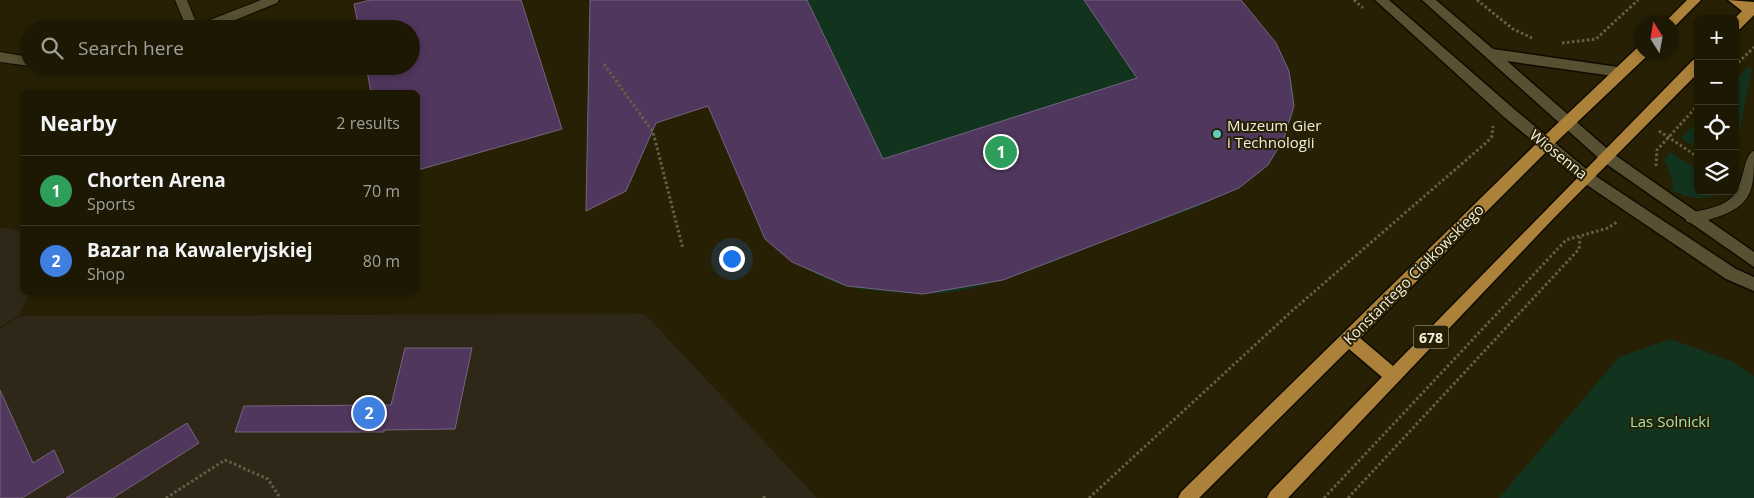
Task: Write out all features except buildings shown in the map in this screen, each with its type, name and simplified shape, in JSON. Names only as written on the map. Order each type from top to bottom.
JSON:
[{"type":"main road","name":"Wiosenna","points":[[1381,0],[1545,144],[1586,177],[1731,274],[1754,284]]},
{"type":"main road","name":"Wiosenna","points":[[1428,0],[1607,157],[1754,260]]},
{"type":"main road","points":[[1679,15],[1694,0]]},
{"type":"main road","points":[[1734,0],[1753,10],[1739,22]]},
{"type":"main road","points":[[1489,54],[1620,72]]},
{"type":"main road","name":"Konstantego Ciołkowskiego","points":[[1186,498],[1568,121],[1634,59]]},
{"type":"main road","name":"678","points":[[1276,498],[1586,177],[1694,68]]},
{"type":"main road","points":[[1348,338],[1393,376]]},
{"type":"lane","points":[[181,0],[189,20]]},
{"type":"lane","points":[[223,20],[273,0]]},
{"type":"lane","points":[[0,57],[20,60]]},
{"type":"lane","points":[[1692,218],[1720,212],[1738,203],[1748,189],[1754,156]]},
{"type":"path","points":[[1477,0],[1513,29],[1533,39]]},
{"type":"path","points":[[1558,43],[1596,39],[1638,0]]},
{"type":"path","points":[[1739,62],[1754,47]]},
{"type":"path","points":[[604,64],[653,132],[682,249]]},
{"type":"path","points":[[1643,120],[1694,154]]},
{"type":"path","points":[[1089,498],[1293,310],[1488,142],[1492,136],[1493,126]]},
{"type":"path","points":[[1324,498],[1566,240],[1580,238],[1579,249],[1348,498]]},
{"type":"path","points":[[166,498],[225,460],[268,479],[280,498]]},
{"type":"shaded area","points":[[0,228],[20,230],[20,295],[29,295],[18,316],[0,327]]},
{"type":"shaded area","points":[[645,314],[817,498],[0,498],[0,329],[20,316]]},
{"type":"green space","points":[[664,0],[1241,0],[1278,48],[1285,61],[1293,90],[1293,112],[1288,129],[1275,156],[1266,167],[1250,180],[1195,208],[1046,265],[969,289],[921,294],[853,288],[835,283],[814,273],[793,261],[765,239]]},
{"type":"green space","points":[[1747,68],[1752,68],[1739,135],[1739,105],[1739,76]]},
{"type":"green space","points":[[1694,125],[1694,146],[1681,138]]},
{"type":"green space","points":[[1670,152],[1694,167],[1694,195],[1714,195],[1697,198],[1671,190],[1674,185],[1664,159]]},
{"type":"green space","name":"Las Solnicki","points":[[1670,339],[1731,361],[1754,376],[1754,498],[1499,498],[1619,357]]},
{"type":"place","name":"Muzeum Gier i Technologii","points":[[1217,134]]},
{"type":"place","name":"Chorten Arena","points":[[1001,152]]},
{"type":"place","name":"Bazar na Kawaleryjskiej","points":[[369,413]]}]
